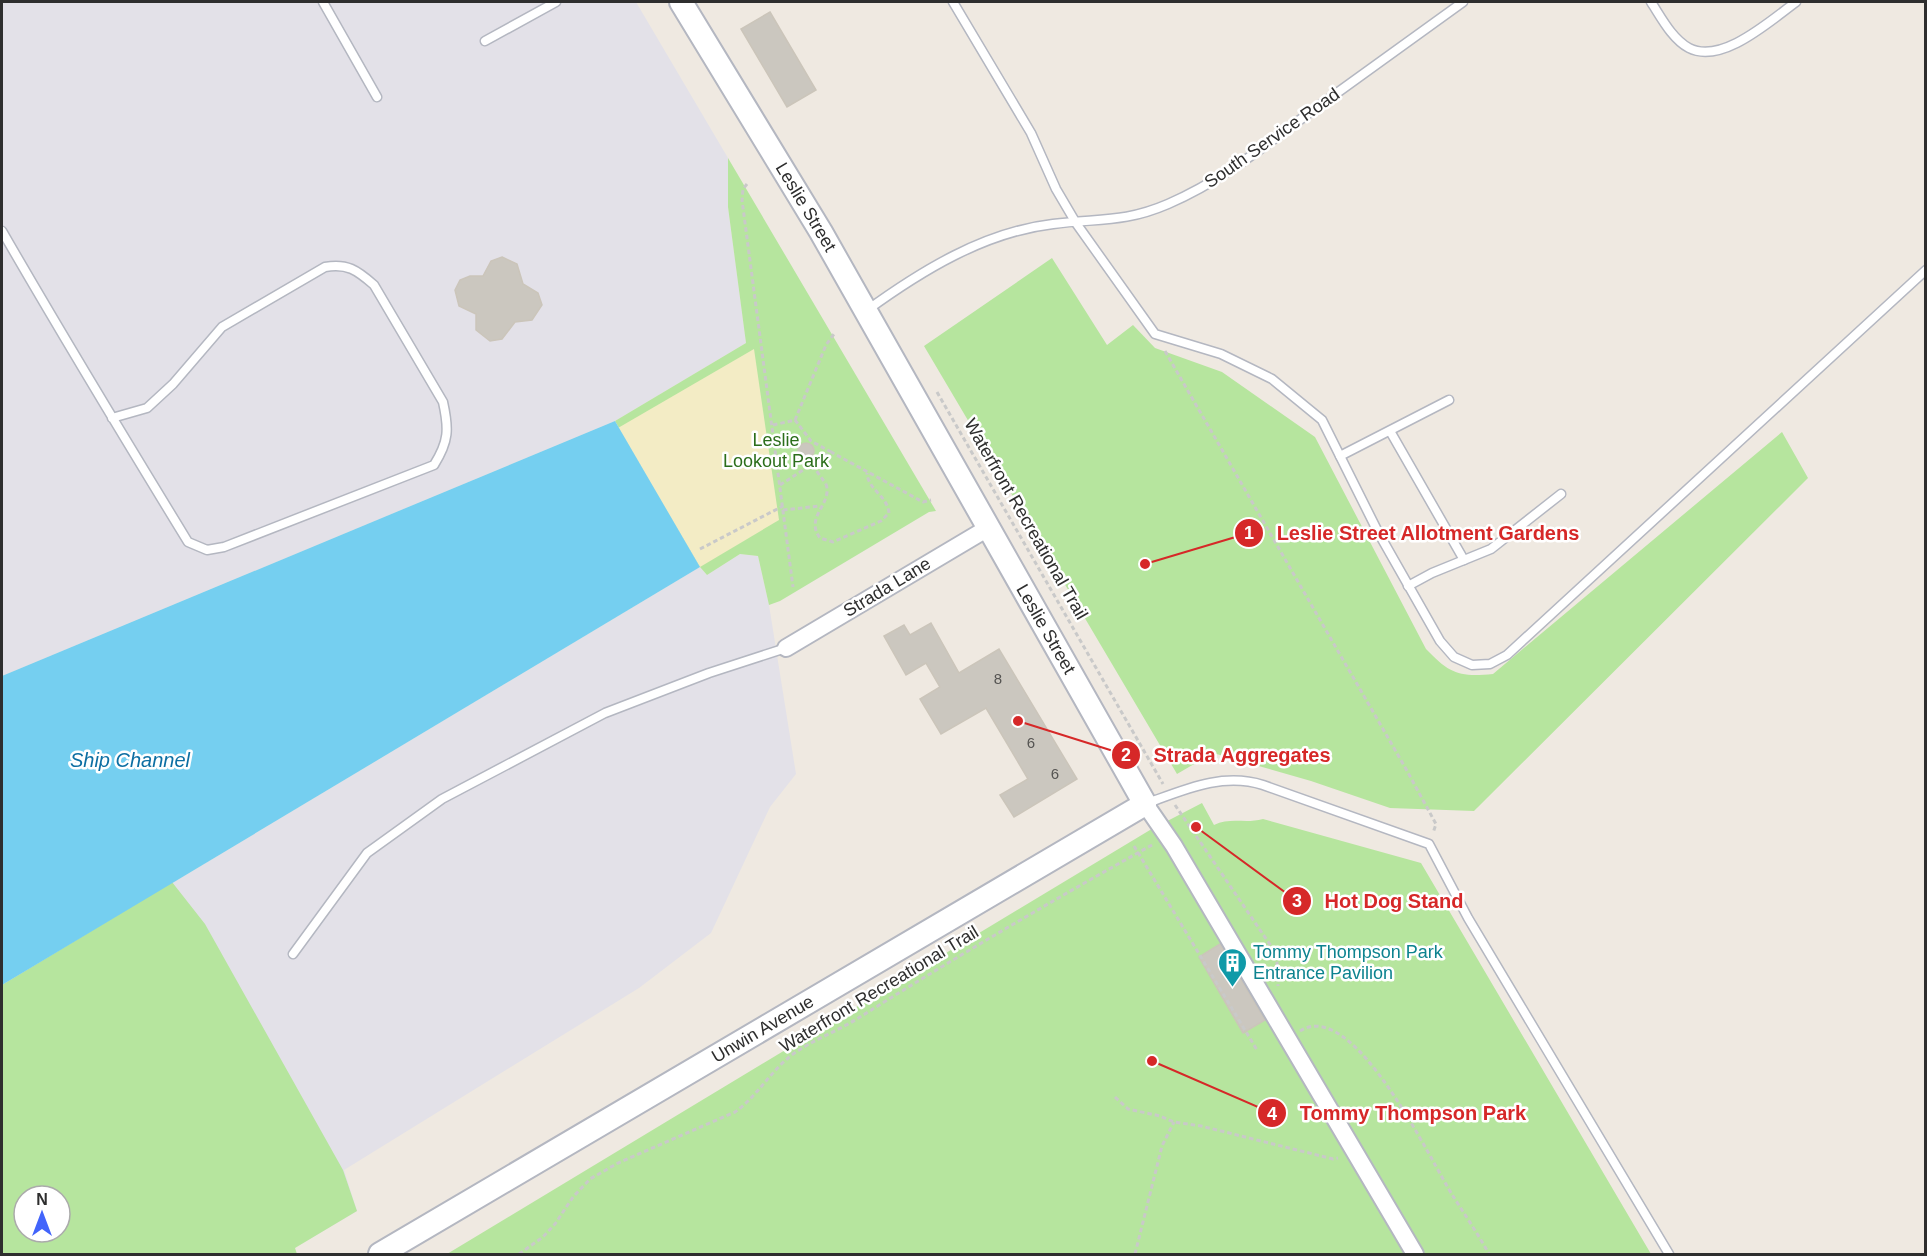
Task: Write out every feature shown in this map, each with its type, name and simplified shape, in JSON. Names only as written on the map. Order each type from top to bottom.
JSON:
[{"type":"street","name":"Leslie Street","points":[[681,2],[866,311],[1145,804],[1170,840],[1286,1040],[1416,1254]]},
{"type":"street","name":"Strada Lane","points":[[786,648],[988,528]]},
{"type":"street","name":"Unwin Avenue","points":[[380,1254],[1145,804]]},
{"type":"lane","points":[[322,2],[377,98]]},
{"type":"lane","points":[[485,41],[556,2]]},
{"type":"lane","points":[[953,2],[1031,133],[1056,189],[1076,223],[1155,334],[1221,354],[1272,379],[1322,420],[1434,633],[1454,657],[1479,666],[1500,660],[1926,270]]},
{"type":"lane","name":"South Service Road","points":[[866,311],[917,276],[971,248],[1010,232],[1054,223],[1130,218],[1168,204],[1223,176],[1463,2]]},
{"type":"lane","points":[[1651,2],[1676,37],[1690,49],[1717,52],[1752,34],[1796,2]]},
{"type":"lane","points":[[2,231],[112,418],[188,542],[207,550],[224,547],[435,465],[446,446],[447,422],[443,402],[374,285],[357,271],[343,264],[325,267],[222,327],[173,384],[147,408],[112,418]]},
{"type":"lane","points":[[1340,456],[1449,400]]},
{"type":"lane","points":[[1390,431],[1464,560]]},
{"type":"lane","points":[[1408,586],[1491,549],[1561,494]]},
{"type":"lane","points":[[294,954],[367,853],[442,799],[605,713],[709,673],[786,648]]},
{"type":"lane","points":[[1145,804],[1218,780],[1240,779],[1429,844],[1468,918],[1669,1254]]},
{"type":"path","points":[[747,184],[743,189],[742,200],[793,587]]},
{"type":"path","points":[[795,420],[826,345],[834,334]]},
{"type":"path","points":[[1155,334],[1436,824],[1429,844]]},
{"type":"path","name":"Waterfront Recreational Trail","points":[[935,388],[1154,770]]},
{"type":"path","points":[[773,424],[795,420]]},
{"type":"path","points":[[795,420],[811,441],[923,502],[932,500]]},
{"type":"path","points":[[780,485],[831,452]]},
{"type":"path","points":[[807,459],[826,484],[827,496],[815,518],[815,525],[816,533],[826,542],[840,540],[858,528],[885,518],[888,507],[869,485],[867,473]]},
{"type":"path","points":[[700,549],[783,508],[821,506]]},
{"type":"path","points":[[1187,824],[1273,949],[1279,977],[1274,1016]]},
{"type":"path","name":"Waterfront Recreational Trail","points":[[519,1254],[549,1231],[590,1179],[618,1163],[735,1112],[748,1102],[777,1068],[795,1053],[859,1018],[925,974],[1153,844]]},
{"type":"path","points":[[1134,846],[1257,1050]]},
{"type":"path","points":[[1286,1040],[1307,1027],[1320,1026],[1346,1039],[1360,1050],[1410,1120],[1489,1254]]},
{"type":"path","points":[[1115,1098],[1128,1109],[1160,1116],[1174,1122],[1200,1126],[1333,1159],[1354,1152]]},
{"type":"path","points":[[1136,1254],[1162,1146],[1174,1122]]},
{"type":"shaded area","points":[[2,2],[636,2],[728,158],[728,207],[746,343],[615,421],[2,676]]},
{"type":"shaded area","points":[[740,554],[758,556],[769,605],[796,774],[770,807],[711,933],[639,988],[344,1170],[357,1211],[284,1254],[2,1254],[2,985],[700,567],[707,575]]},
{"type":"green space","name":"Leslie Lookout Park","points":[[728,158],[936,511],[929,512],[780,601],[769,605],[758,556],[740,554],[707,575],[700,567],[615,421],[746,343],[728,207]]},
{"type":"green space","points":[[1052,258],[1107,345],[1133,325],[1155,348],[1222,372],[1315,437],[1426,649],[1442,664],[1456,672],[1472,675],[1493,674],[1782,432],[1808,478],[1474,811],[1390,808],[1311,781],[1213,753],[1177,774],[924,346]]},
{"type":"green space","points":[[1202,803],[1214,825],[1226,821],[1263,819],[1421,863],[1651,1254],[447,1254],[1150,830]]},
{"type":"green space","points":[[172,882],[205,924],[343,1170],[357,1211],[295,1248],[297,1254],[2,1254],[2,985]]},
{"type":"sand","points":[[754,349],[779,520],[700,567],[618,428]]},
{"type":"water","name":"Ship Channel","points":[[615,421],[700,567],[2,985],[2,676]]},
{"type":"building","points":[[770,12],[816,90],[787,107],[741,29]]},
{"type":"building","points":[[502,257],[517,264],[523,284],[538,293],[542,305],[532,320],[515,322],[502,339],[490,341],[476,330],[476,314],[459,306],[455,290],[460,280],[470,276],[483,276],[491,261]]},
{"type":"building","points":[[806,443],[812,445],[814,451],[812,457],[806,459],[800,457],[798,451],[800,445]]},
{"type":"building","points":[[931,623],[959,673],[999,649],[1077,779],[1014,817],[1000,795],[1028,779],[986,708],[941,734],[920,699],[940,687],[926,663],[906,675],[884,636],[904,625],[910,635]]},
{"type":"building","name":"Tommy Thompson Park Entrance Pavilion","points":[[1220,944],[1265,1020],[1243,1033],[1199,957]]},
{"type":"place","name":"Leslie Street Allotment Gardens","points":[[1145,564]]},
{"type":"place","name":"Strada Aggregates","points":[[1018,721]]},
{"type":"place","name":"Hot Dog Stand","points":[[1196,827]]},
{"type":"place","name":"Tommy Thompson Park Entrance Pavilion","points":[[1232,988]]},
{"type":"place","name":"Tommy Thompson Park","points":[[1152,1061]]}]
